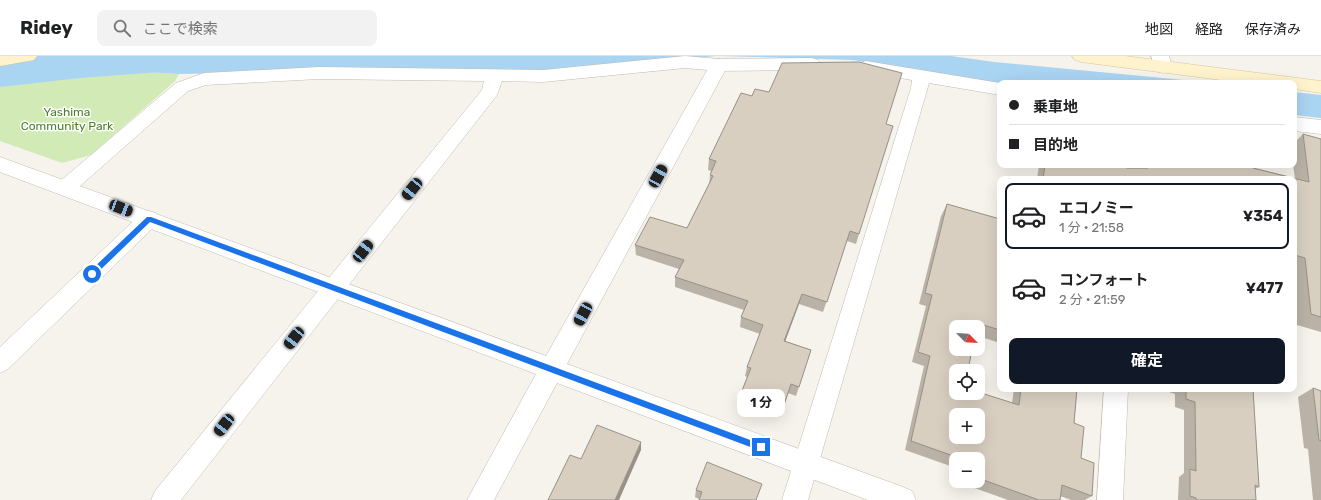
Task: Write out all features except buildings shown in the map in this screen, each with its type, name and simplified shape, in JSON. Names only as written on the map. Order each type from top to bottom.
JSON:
[{"type":"main road","points":[[0,60],[28,56]]},
{"type":"main road","points":[[1081,56],[1162,61],[1273,80]]},
{"type":"main road","points":[[1297,84],[1321,87]]},
{"type":"street","points":[[65,188],[182,87],[204,79],[319,73],[560,75],[685,62],[719,65],[827,64]]},
{"type":"street","points":[[480,500],[719,65]]},
{"type":"street","points":[[850,65],[997,89]]},
{"type":"street","points":[[164,500],[490,91],[494,75]]},
{"type":"street","points":[[795,500],[920,88],[921,76]]},
{"type":"street","points":[[1297,124],[1321,127]]},
{"type":"street","points":[[0,164],[903,500]]},
{"type":"street","points":[[0,362],[149,219]]},
{"type":"street","points":[[1110,500],[1116,392]]},
{"type":"green space","name":"Yashima Community Park","points":[[128,71],[179,74],[175,81],[91,155],[62,163],[0,141],[0,85]]},
{"type":"water","points":[[176,56],[716,56],[553,72],[403,70],[179,74],[128,71],[0,85],[0,73],[126,58]]},
{"type":"water","points":[[721,56],[951,56],[994,62],[1183,80],[997,80],[997,84],[853,60]]},
{"type":"water","points":[[1297,92],[1321,95],[1321,118],[1297,115]]},
{"type":"waterway","points":[[0,72],[80,63],[172,56]]},
{"type":"route","points":[[92,274],[149,219],[761,447]]}]
